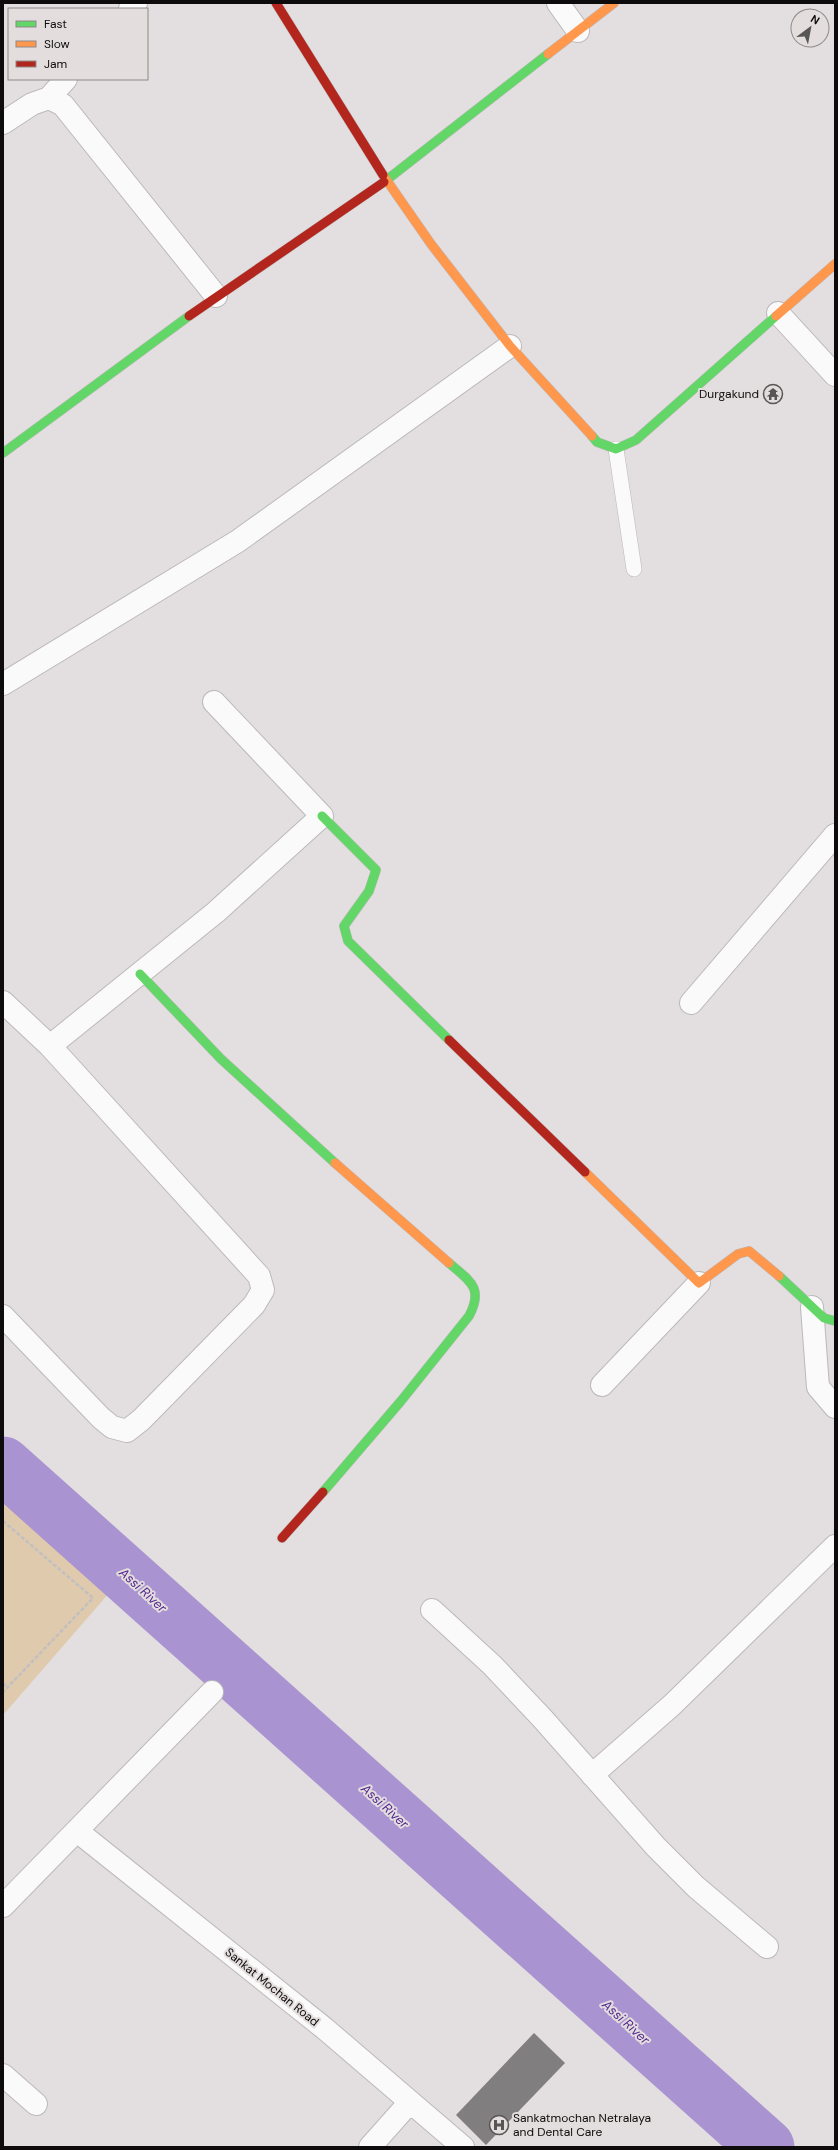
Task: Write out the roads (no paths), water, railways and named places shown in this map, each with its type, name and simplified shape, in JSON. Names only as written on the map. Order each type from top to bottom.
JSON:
[{"type":"street","points":[[276,3],[386,181],[431,244],[510,346],[597,442],[616,449],[636,440],[835,264]]},
{"type":"street","points":[[558,3],[578,31]]},
{"type":"street","points":[[3,453],[216,296],[386,181],[614,3]]},
{"type":"street","points":[[3,123],[32,104],[49,98],[65,80]]},
{"type":"street","points":[[49,98],[63,106],[216,296]]},
{"type":"street","points":[[778,313],[835,375]]},
{"type":"street","points":[[3,684],[238,541],[510,346]]},
{"type":"street","points":[[214,702],[322,816],[376,870],[377,877],[373,885],[344,926],[348,941],[699,1283]]},
{"type":"street","points":[[50,1046],[216,912],[322,816]]},
{"type":"street","points":[[691,1004],[835,835]]},
{"type":"street","points":[[140,974],[221,1058],[270,1105],[470,1281],[476,1290],[476,1302],[469,1316],[385,1422],[334,1482],[282,1538]]},
{"type":"street","points":[[3,1002],[50,1046],[259,1276],[263,1290],[254,1305],[141,1420],[126,1431],[112,1427],[101,1418],[3,1316]]},
{"type":"street","points":[[602,1385],[699,1283],[738,1254],[749,1251],[757,1256],[824,1318],[835,1321]]},
{"type":"street","points":[[812,1307],[818,1387],[835,1407]]},
{"type":"street","points":[[592,1775],[672,1705],[835,1546]]},
{"type":"street","points":[[432,1610],[492,1665],[542,1718],[656,1847],[686,1877],[767,1947]]},
{"type":"street","points":[[6,1896],[77,1831],[212,1692]]},
{"type":"street","name":"Sankat Mochan Road","points":[[77,1831],[324,2028],[463,2147]]},
{"type":"street","points":[[3,2075],[36,2104]]},
{"type":"street","points":[[370,2147],[410,2102]]},
{"type":"lane","points":[[616,449],[634,569]]},
{"type":"waterway","name":"Assi River","points":[[3,1465],[766,2147]]},
{"type":"place","name":"Durgakund","points":[[773,394]]},
{"type":"place","name":"Sankatmochan Netralaya and Dental Care","points":[[499,2125]]}]
